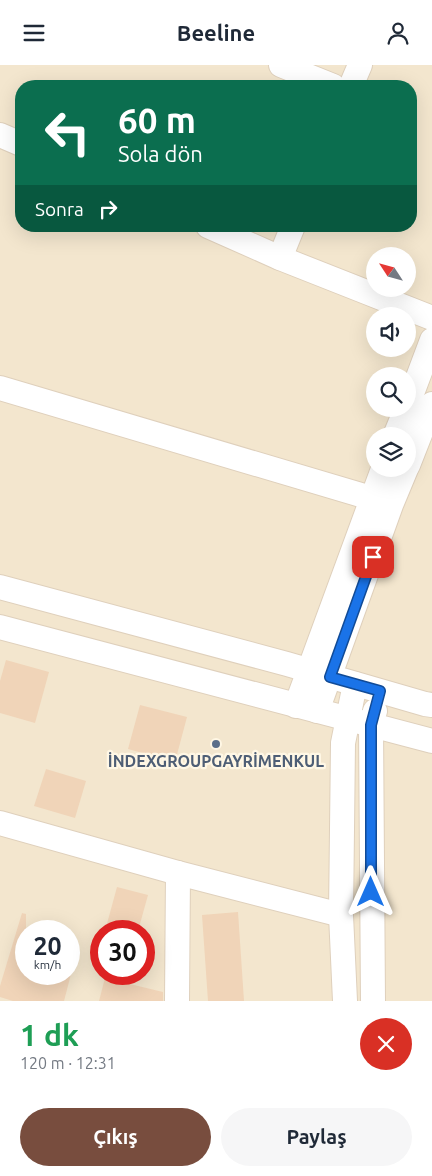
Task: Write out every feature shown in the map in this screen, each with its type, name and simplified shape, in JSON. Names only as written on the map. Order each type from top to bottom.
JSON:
[{"type":"street","points":[[281,65],[318,80]]},
{"type":"street","points":[[354,80],[360,65]]},
{"type":"street","points":[[0,135],[15,141]]},
{"type":"street","points":[[222,232],[280,258],[432,318]]},
{"type":"street","points":[[280,258],[291,232]]},
{"type":"street","points":[[416,383],[432,340]]},
{"type":"street","points":[[0,388],[371,499]]},
{"type":"street","points":[[416,445],[432,404]]},
{"type":"street","points":[[319,674],[371,499],[380,477]]},
{"type":"street","points":[[306,709],[403,477]]},
{"type":"street","points":[[0,587],[432,705]]},
{"type":"street","points":[[0,627],[432,741]]},
{"type":"street","points":[[355,684],[359,722],[372,1001]]},
{"type":"street","points":[[345,1001],[341,915],[343,743],[380,691]]},
{"type":"street","points":[[0,823],[178,873],[341,915]]},
{"type":"street","points":[[177,1001],[178,873]]},
{"type":"shaded area","points":[[0,65],[432,65],[432,1001],[0,1001]]},
{"type":"building","points":[[6,660],[49,672],[35,723],[0,713],[0,681]]},
{"type":"building","points":[[140,705],[187,717],[175,762],[128,749]]},
{"type":"building","points":[[46,769],[86,781],[75,818],[34,806]]},
{"type":"building","points":[[117,887],[148,895],[141,920],[108,920]]},
{"type":"building","points":[[238,912],[244,1001],[208,1001],[202,915]]},
{"type":"building","points":[[22,913],[26,914],[26,920],[20,920]]},
{"type":"building","points":[[15,936],[15,985],[68,985],[64,1001],[13,1001],[0,997],[0,986]]},
{"type":"building","points":[[103,985],[134,985],[163,992],[163,1001],[99,1001]]},
{"type":"place","name":"İNDEXGROUPGAYRİMENKUL","points":[[216,744]]},
{"type":"route","points":[[371,892],[371,725],[380,691],[330,677],[373,557]]}]
